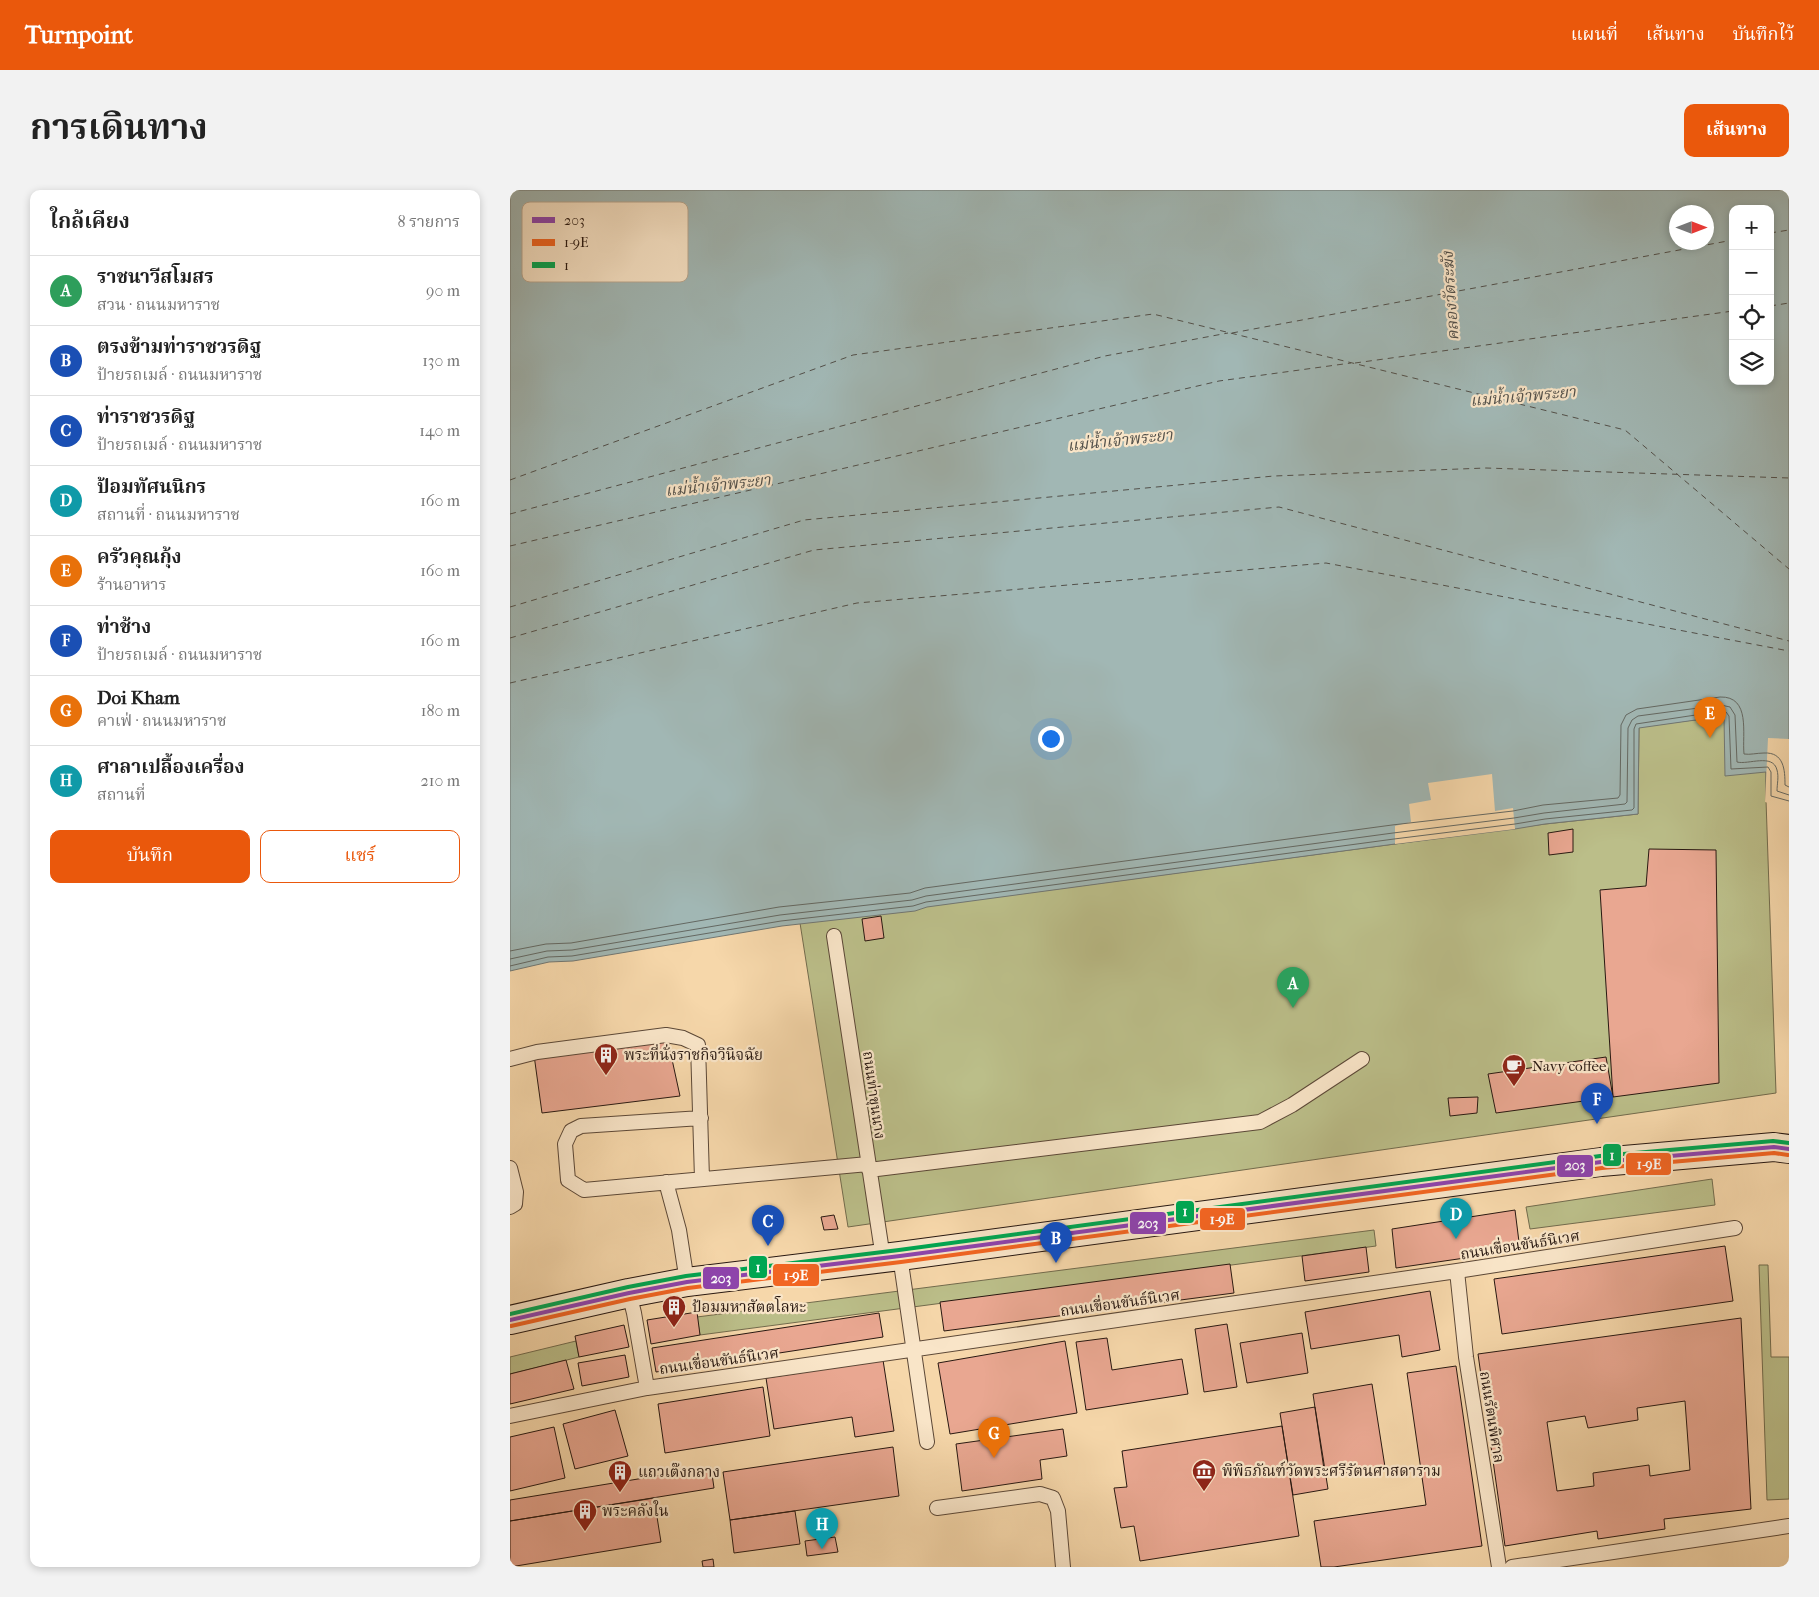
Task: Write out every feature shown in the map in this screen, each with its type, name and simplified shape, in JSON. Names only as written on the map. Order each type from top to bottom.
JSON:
[{"type":"street","points":[[510,1320],[687,1282],[891,1257],[1601,1162],[1774,1147],[1789,1149]]},
{"type":"lane","name":"ถนนท่าขุนนาง","points":[[834,936],[869,1167],[913,1349],[927,1442]]},
{"type":"lane","points":[[510,1059],[538,1052],[666,1035],[683,1038],[698,1045],[702,1179]]},
{"type":"lane","points":[[701,1118],[581,1126],[571,1132],[565,1144],[568,1180],[584,1190],[869,1167],[1260,1122],[1292,1105],[1362,1059]]},
{"type":"lane","points":[[510,1168],[516,1192],[515,1204],[510,1207]]},
{"type":"lane","points":[[666,1182],[679,1230],[687,1282]]},
{"type":"lane","name":"ถนนเขื่อนขันธ์นิเวศ","points":[[510,1416],[647,1388],[1457,1271],[1735,1228]]},
{"type":"lane","name":"ถนนรัตนพิศาล","points":[[1457,1271],[1466,1357],[1499,1567]]},
{"type":"lane","points":[[629,1293],[647,1388]]},
{"type":"lane","points":[[937,1508],[1040,1494],[1053,1498],[1058,1511],[1063,1567]]},
{"type":"lane","points":[[1512,1567],[1789,1526]]},
{"type":"green space","points":[[1724,716],[1766,772],[1776,1093],[848,1227],[800,923],[1545,824],[1638,814],[1639,727]]},
{"type":"green space","points":[[1712,1179],[1715,1205],[1530,1229],[1526,1207]]},
{"type":"green space","points":[[1374,1230],[1376,1246],[700,1335],[697,1317]]},
{"type":"green space","points":[[1759,1265],[1768,1265],[1771,1357],[1789,1357],[1789,1499],[1767,1500]]},
{"type":"green space","points":[[576,1341],[579,1357],[510,1374],[510,1357]]},
{"type":"water","points":[[510,190],[1789,190],[1789,806],[1766,800],[1766,772],[1725,776],[1724,716],[1639,728],[1638,814],[1395,844],[927,907],[915,911],[782,926],[573,961],[549,962],[510,971]]},
{"type":"pier","points":[[1768,738],[1789,739],[1789,809],[1765,802]]},
{"type":"pier","points":[[1492,774],[1495,811],[1513,808],[1515,829],[1395,844],[1395,826],[1411,822],[1409,804],[1431,800],[1428,783]]},
{"type":"building","points":[[1573,829],[1573,852],[1549,855],[1548,833]]},
{"type":"building","points":[[1649,849],[1716,850],[1719,1083],[1613,1097],[1600,890],[1646,886]]},
{"type":"building","points":[[881,916],[884,938],[865,941],[862,919]]},
{"type":"building","name":"พระที่นั่งราชกิจวินิจฉัย","points":[[668,1041],[680,1096],[542,1113],[534,1055]]},
{"type":"building","points":[[1606,1057],[1613,1097],[1496,1113],[1488,1074]]},
{"type":"building","points":[[1478,1097],[1477,1113],[1450,1116],[1448,1098]]},
{"type":"building","points":[[1515,1210],[1520,1250],[1396,1268],[1392,1229]]},
{"type":"building","points":[[834,1215],[838,1229],[824,1230],[821,1217]]},
{"type":"building","points":[[1725,1246],[1733,1301],[1502,1334],[1494,1279]]},
{"type":"building","points":[[1366,1247],[1369,1272],[1305,1281],[1302,1256]]},
{"type":"building","points":[[1230,1264],[1234,1293],[944,1331],[940,1302]]},
{"type":"building","points":[[1430,1291],[1440,1350],[1402,1357],[1399,1335],[1311,1349],[1305,1312]]},
{"type":"building","name":"ป้อมมหาสัตตโลหะ","points":[[697,1312],[700,1335],[651,1344],[647,1320]]},
{"type":"building","points":[[879,1313],[883,1337],[656,1372],[652,1348]]},
{"type":"building","points":[[1741,1318],[1751,1509],[1664,1519],[1665,1529],[1598,1539],[1597,1531],[1505,1546],[1478,1354]],"holes":[[[1685,1401],[1690,1470],[1650,1476],[1649,1465],[1593,1473],[1594,1486],[1557,1491],[1547,1422],[1585,1416],[1588,1428],[1638,1420],[1637,1408]]]},
{"type":"building","points":[[1227,1324],[1237,1387],[1204,1392],[1195,1329]]},
{"type":"building","points":[[624,1325],[629,1347],[579,1357],[575,1336]]},
{"type":"building","points":[[1302,1333],[1308,1373],[1247,1383],[1240,1343]]},
{"type":"building","points":[[1107,1338],[1112,1370],[1182,1359],[1188,1394],[1086,1410],[1076,1342]]},
{"type":"building","points":[[1065,1341],[1077,1413],[950,1434],[938,1363]]},
{"type":"building","points":[[625,1355],[629,1377],[582,1386],[578,1363]]},
{"type":"building","points":[[566,1360],[574,1389],[510,1404],[510,1374]]},
{"type":"building","points":[[883,1360],[894,1431],[855,1437],[852,1417],[774,1429],[766,1378]]},
{"type":"building","points":[[1456,1366],[1482,1546],[1334,1567],[1321,1567],[1314,1521],[1426,1505],[1407,1373]]},
{"type":"building","points":[[1372,1384],[1385,1467],[1325,1476],[1313,1394]]},
{"type":"building","points":[[763,1387],[770,1436],[665,1453],[658,1404]]},
{"type":"building","points":[[1315,1407],[1328,1489],[1293,1495],[1280,1413]]},
{"type":"building","points":[[615,1410],[628,1456],[575,1469],[563,1424]]},
{"type":"building","name":"พิพิธภัณฑ์วัดพระศรีรัตนศาสดาราม","points":[[1282,1426],[1299,1536],[1140,1561],[1134,1526],[1121,1528],[1114,1488],[1127,1487],[1122,1451]]},
{"type":"building","points":[[554,1427],[565,1478],[510,1491],[510,1437]]},
{"type":"building","points":[[1063,1429],[1067,1456],[1040,1460],[1042,1479],[962,1491],[956,1444]]},
{"type":"building","points":[[893,1447],[899,1496],[730,1520],[723,1472]]},
{"type":"building","name":"แถวเต๊งกลาง","points":[[711,1467],[714,1488],[510,1521],[510,1500]]},
{"type":"building","name":"พระคลังใน","points":[[654,1498],[661,1542],[510,1567],[510,1521]]},
{"type":"building","points":[[795,1511],[800,1544],[734,1553],[730,1520]]},
{"type":"building","points":[[835,1537],[838,1552],[807,1556],[805,1541]]},
{"type":"building","points":[[713,1559],[714,1567],[703,1567],[702,1561]]},
{"type":"ferry route","points":[[1774,232],[1789,230]]},
{"type":"ferry route","points":[[1232,333],[1729,241]]},
{"type":"ferry route","points":[[1774,305],[1789,303]]},
{"type":"ferry route","points":[[1355,363],[1729,312]]},
{"type":"ferry route","points":[[510,480],[853,355],[1153,314],[1625,430],[1789,569]]},
{"type":"ferry route","points":[[510,514],[1105,356],[1228,333]]},
{"type":"ferry route","points":[[510,546],[1219,381],[1351,363]]},
{"type":"ferry route","points":[[510,607],[804,520],[1274,476],[1486,468],[1789,478]]},
{"type":"ferry route","points":[[510,638],[814,550],[1279,507],[1789,641]]},
{"type":"ferry route","points":[[510,683],[857,603],[1326,563],[1789,651]]},
{"type":"transit line","name":"1","points":[[510,1314],[686,1276],[899,1250],[1600,1156],[1773,1141],[1789,1143]]},
{"type":"transit line","name":"203","points":[[510,1320],[687,1282],[900,1256],[1601,1162],[1774,1147],[1789,1149]]},
{"type":"transit line","name":"1-9E","points":[[511,1326],[688,1288],[901,1262],[1602,1168],[1774,1153],[1788,1155]]},
{"type":"place","name":"ครัวคุณกุ้ง","points":[[1710,738]]},
{"type":"place","name":"ราชนาวีสโมสร","points":[[1293,1008]]},
{"type":"place","name":"พระที่นั่งราชกิจวินิจฉัย","points":[[606,1076]]},
{"type":"place","name":"Navy coffee","points":[[1514,1087]]},
{"type":"place","name":"ท่าช้าง","points":[[1597,1124]]},
{"type":"place","name":"ป้อมทัศนนิกร","points":[[1456,1239]]},
{"type":"place","name":"ท่าราชวรดิฐ","points":[[768,1246]]},
{"type":"place","name":"ตรงข้ามท่าราชวรดิฐ","points":[[1056,1263]]},
{"type":"place","name":"ป้อมมหาสัตตโลหะ","points":[[674,1328]]},
{"type":"place","name":"Doi Kham","points":[[994,1458]]},
{"type":"place","name":"พิพิธภัณฑ์วัดพระศรีรัตนศาสดาราม","points":[[1204,1492]]},
{"type":"place","name":"แถวเต๊งกลาง","points":[[620,1493]]},
{"type":"place","name":"พระคลังใน","points":[[585,1532]]},
{"type":"place","name":"ศาลาเปลื้องเครื่อง","points":[[822,1549]]},
{"type":"water label","name":"คลองวัดระฆัง","points":[[1450,296]]},
{"type":"water label","name":"แม่น้ำเจ้าพระยา","points":[[1523,396]]},
{"type":"water label","name":"แม่น้ำเจ้าพระยา","points":[[1120,440]]},
{"type":"water label","name":"แม่น้ำเจ้าพระยา","points":[[718,485]]}]
